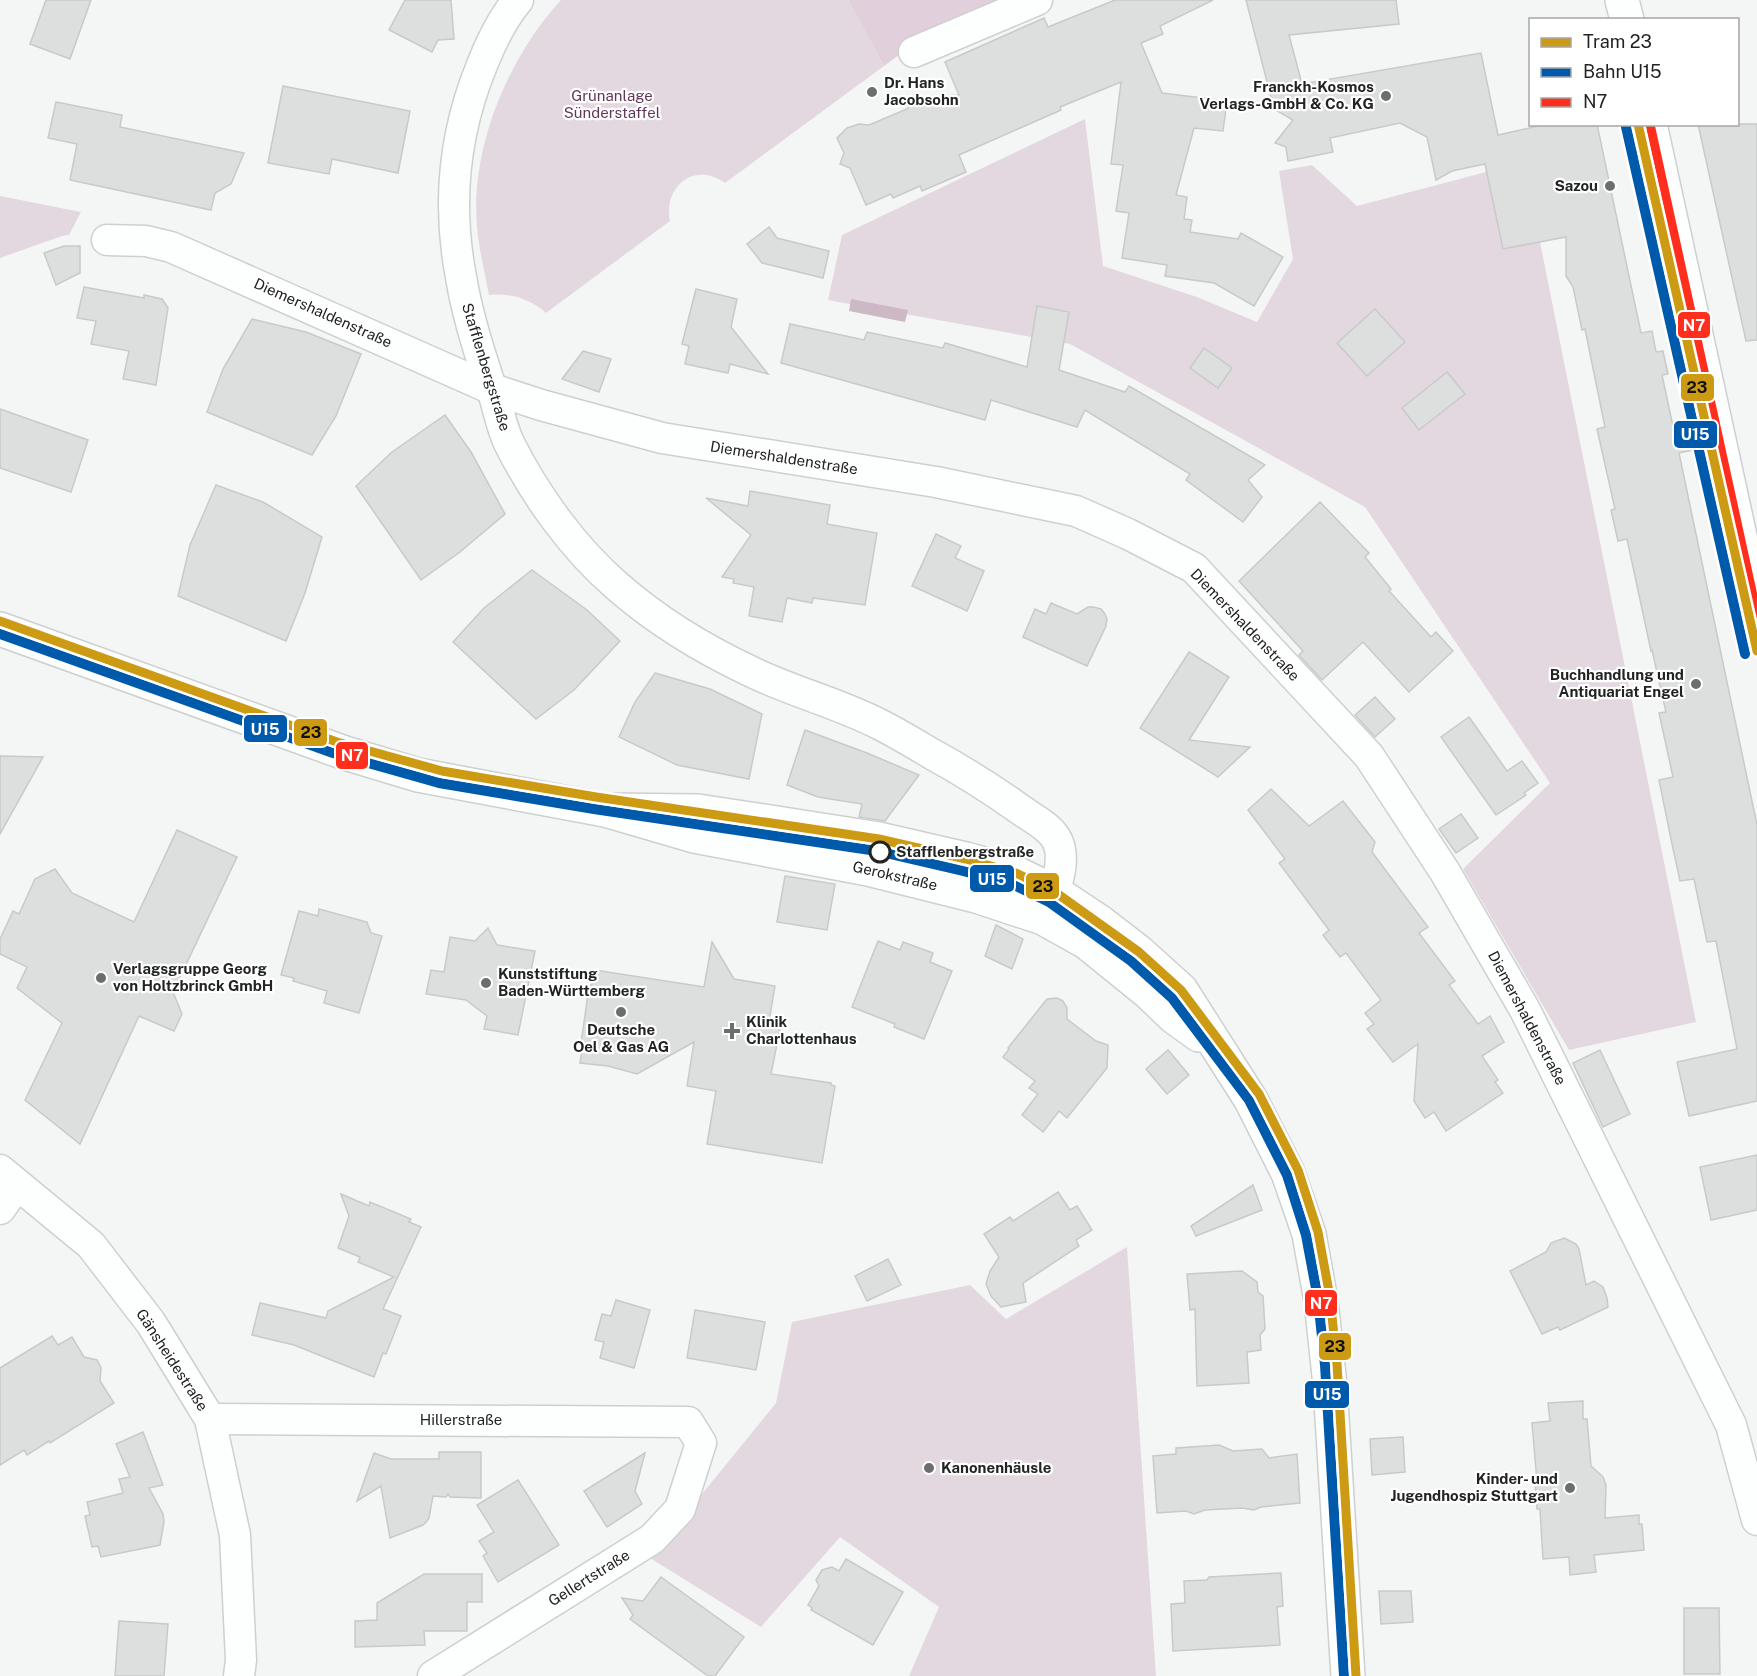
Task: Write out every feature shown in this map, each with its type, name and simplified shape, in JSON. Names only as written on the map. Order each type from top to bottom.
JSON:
[{"type":"street","name":"Stafflenbergstraße","points":[[518,0],[491,42],[469,96],[459,134],[453,195],[456,241],[466,305],[508,441],[544,502],[588,558],[617,587],[671,626],[721,657],[756,674],[878,723],[989,788],[1038,822],[1056,838],[1061,855],[1049,905]]},
{"type":"street","points":[[914,52],[1037,0]]},
{"type":"street","points":[[1622,0],[1626,18]]},
{"type":"street","points":[[1650,126],[1757,614]]},
{"type":"street","name":"Diemershaldenstraße","points":[[107,240],[146,242],[171,247],[492,389],[541,405],[662,438],[936,482],[1076,511],[1128,534],[1194,568],[1369,756],[1445,872],[1526,1010],[1731,1425],[1757,1521]]},
{"type":"street","name":"Gerokstraße","points":[[0,629],[334,750],[418,775],[605,810],[699,811],[879,839],[1016,873],[1049,905],[1139,952],[1181,990],[1215,1047],[1251,1100],[1288,1173],[1309,1234],[1330,1386],[1348,1676]]},
{"type":"street","points":[[0,1209],[9,1178]]},
{"type":"street","name":"Gänsheidestraße","points":[[9,1178],[91,1245],[151,1323],[210,1419],[235,1534],[241,1660],[239,1676]]},
{"type":"street","name":"Hillerstraße","points":[[210,1419],[688,1422],[701,1443]]},
{"type":"street","name":"Gellertstraße","points":[[433,1676],[652,1539],[680,1509],[701,1443]]},
{"type":"green space","name":"Grünanlage Sünderstaffel","points":[[561,0],[848,0],[884,66],[725,183],[714,177],[703,175],[693,176],[684,181],[671,197],[670,221],[546,313],[519,298],[489,295],[478,236],[476,197],[480,167],[496,106],[509,76],[525,49]]},
{"type":"green space","points":[[1085,119],[1103,266],[1197,297],[1257,322],[1293,259],[1279,171],[1312,165],[1357,206],[1524,162],[1696,1022],[1569,1050],[1463,869],[1550,783],[1365,507],[1070,344],[828,300],[842,235]]},
{"type":"green space","points":[[0,196],[81,212],[69,235],[0,258]]},
{"type":"green space","points":[[1127,1247],[1156,1676],[909,1676],[939,1607],[840,1537],[761,1627],[650,1558],[776,1403],[792,1322],[970,1285],[1006,1319]]},
{"type":"shaded area","points":[[848,0],[1019,0],[910,47],[884,66]]},
{"type":"shaded area","points":[[851,299],[908,310],[905,322],[849,311]]},
{"type":"building","points":[[46,0],[91,0],[70,59],[30,44]]},
{"type":"building","points":[[405,0],[451,0],[454,39],[438,40],[432,52],[389,30]]},
{"type":"building","points":[[1115,0],[1213,0],[1160,26],[1163,34],[1141,43],[1162,93],[1227,101],[1223,131],[1194,128],[1176,195],[1187,197],[1184,219],[1192,220],[1190,232],[1238,239],[1241,233],[1283,257],[1254,306],[1214,283],[1165,276],[1167,265],[1122,258],[1129,213],[1116,211],[1123,165],[1111,164],[1121,82],[1060,107],[1061,110],[959,155],[966,172],[922,191],[920,186],[893,198],[891,194],[866,205],[850,168],[840,164],[844,153],[837,138],[847,128],[859,124],[869,125],[907,109],[911,103],[922,97],[959,95],[945,62],[1044,18],[1048,27]]},
{"type":"building","points":[[1246,0],[1396,0],[1399,24],[1289,35],[1302,84],[1481,53],[1498,135],[1538,126],[1597,126],[1641,333],[1652,331],[1656,352],[1663,351],[1668,374],[1662,375],[1674,431],[1697,427],[1702,448],[1679,453],[1757,825],[1757,1101],[1689,1116],[1677,1062],[1737,1049],[1716,941],[1707,942],[1694,879],[1680,881],[1672,844],[1659,780],[1673,777],[1659,713],[1666,712],[1627,539],[1618,541],[1611,510],[1615,509],[1597,429],[1605,427],[1585,329],[1582,330],[1573,287],[1566,276],[1566,237],[1503,249],[1485,164],[1452,171],[1436,180],[1427,137],[1400,123],[1330,138],[1333,152],[1288,161],[1286,147],[1275,143],[1293,120],[1274,109]]},
{"type":"building","points":[[283,86],[410,111],[398,173],[332,159],[329,174],[268,163]]},
{"type":"building","points":[[56,102],[122,115],[120,127],[244,153],[231,184],[215,193],[211,210],[70,180],[77,144],[48,138]]},
{"type":"building","points":[[1757,124],[1757,340],[1746,341],[1698,126]]},
{"type":"building","points":[[769,227],[777,238],[829,251],[823,278],[762,263],[747,244]]},
{"type":"building","points":[[64,246],[80,246],[80,273],[56,285],[44,253]]},
{"type":"building","points":[[84,287],[162,299],[168,308],[156,385],[123,379],[129,351],[91,344],[96,321],[77,318]]},
{"type":"building","points":[[696,289],[737,299],[731,327],[768,374],[730,364],[728,373],[685,364],[689,346],[682,344]]},
{"type":"building","points":[[1037,306],[1069,312],[1059,370],[1125,392],[1129,386],[1265,465],[1248,480],[1262,497],[1243,522],[1186,480],[1190,474],[1085,410],[1077,427],[991,400],[985,420],[781,363],[790,324],[864,340],[867,332],[943,348],[945,343],[1027,367]]},
{"type":"building","points":[[1375,309],[1405,342],[1367,376],[1337,343]]},
{"type":"building","points":[[252,319],[306,332],[361,354],[336,416],[312,455],[207,412],[223,369]]},
{"type":"building","points":[[1204,348],[1232,368],[1218,388],[1190,368]]},
{"type":"building","points":[[583,351],[611,359],[599,392],[562,379]]},
{"type":"building","points":[[1447,372],[1465,394],[1419,430],[1402,408]]},
{"type":"building","points":[[0,409],[88,440],[71,492],[0,468]]},
{"type":"building","points":[[445,415],[471,452],[505,514],[460,552],[421,580],[356,486],[392,452]]},
{"type":"building","points":[[216,485],[263,502],[322,537],[305,593],[286,641],[178,596],[190,545]]},
{"type":"building","points":[[750,491],[830,505],[827,524],[877,533],[865,605],[813,598],[812,603],[787,598],[782,622],[749,616],[754,587],[733,583],[734,579],[722,577],[751,535],[706,498],[748,506]]},
{"type":"building","points":[[1320,502],[1369,553],[1365,557],[1391,589],[1389,591],[1431,637],[1436,632],[1453,651],[1409,692],[1363,642],[1322,680],[1299,655],[1303,651],[1239,581]]},
{"type":"building","points":[[936,534],[961,546],[955,558],[984,571],[967,611],[912,586]]},
{"type":"building","points":[[532,570],[587,610],[620,641],[574,690],[536,719],[453,642],[484,608]]},
{"type":"building","points":[[1051,603],[1077,614],[1088,607],[1093,607],[1101,609],[1105,614],[1106,626],[1087,666],[1023,637],[1035,609],[1046,614]]},
{"type":"building","points":[[1189,652],[1229,677],[1189,740],[1250,747],[1218,777],[1140,728]]},
{"type":"building","points":[[655,673],[710,689],[762,714],[749,779],[677,765],[619,737],[635,702]]},
{"type":"building","points":[[1375,697],[1395,719],[1375,737],[1355,715]]},
{"type":"building","points":[[1469,717],[1507,771],[1522,761],[1538,783],[1524,793],[1526,795],[1496,815],[1441,737]]},
{"type":"building","points":[[805,730],[919,775],[885,821],[859,817],[862,804],[818,797],[787,785]]},
{"type":"building","points":[[0,756],[43,757],[0,834]]},
{"type":"building","points":[[1271,789],[1309,826],[1343,801],[1375,842],[1372,852],[1428,927],[1419,933],[1455,981],[1449,985],[1478,1024],[1490,1016],[1504,1042],[1482,1056],[1498,1080],[1495,1082],[1503,1093],[1446,1131],[1434,1112],[1425,1118],[1414,1101],[1418,1044],[1393,1062],[1367,1029],[1374,1024],[1365,1013],[1381,1000],[1346,953],[1340,957],[1323,935],[1329,930],[1279,863],[1285,859],[1248,810]]},
{"type":"building","points":[[1461,814],[1478,838],[1456,853],[1439,829]]},
{"type":"building","name":"Verlagsgruppe Georg von Holtzbrinck GmbH","points":[[177,830],[237,857],[173,992],[182,1014],[174,1031],[139,1016],[80,1144],[25,1100],[62,1023],[17,988],[27,967],[0,954],[0,939],[13,911],[19,914],[35,879],[55,869],[72,893],[134,922]]},
{"type":"building","points":[[785,876],[835,884],[827,930],[777,922]]},
{"type":"building","points":[[319,909],[367,922],[371,933],[382,936],[359,1013],[324,1003],[327,991],[281,975],[299,911],[318,916]]},
{"type":"building","points":[[996,925],[1023,939],[1012,969],[985,956]]},
{"type":"building","name":"Kunststiftung Baden-Württemberg","points":[[488,928],[497,945],[535,951],[518,1035],[484,1029],[487,1016],[466,1000],[426,994],[431,970],[444,972],[450,937],[475,941]]},
{"type":"building","points":[[878,941],[900,950],[903,942],[933,953],[930,962],[952,971],[924,1039],[894,1027],[895,1024],[852,1007]]},
{"type":"building","points":[[712,942],[734,979],[775,986],[768,1027],[780,1029],[771,1074],[831,1083],[835,1086],[822,1163],[707,1144],[716,1091],[687,1086],[694,1042],[637,1074],[608,1066],[580,1063],[589,987],[592,984],[595,970],[704,987]]},
{"type":"building","points":[[1057,998],[1063,1001],[1067,1008],[1067,1019],[1096,1041],[1108,1045],[1107,1068],[1067,1118],[1059,1111],[1043,1132],[1022,1115],[1038,1094],[1029,1088],[1035,1081],[1003,1057],[1047,999]]},
{"type":"building","points":[[1168,1050],[1189,1075],[1167,1094],[1146,1069]]},
{"type":"building","points":[[1600,1050],[1630,1114],[1603,1127],[1573,1063]]},
{"type":"building","points":[[1757,1155],[1757,1210],[1711,1220],[1700,1167]]},
{"type":"building","points":[[1253,1185],[1262,1210],[1196,1236],[1191,1226]]},
{"type":"building","points":[[1058,1192],[1070,1210],[1077,1206],[1092,1230],[1076,1240],[1079,1246],[1023,1283],[1026,1302],[1001,1307],[991,1296],[986,1284],[990,1271],[999,1257],[984,1234],[1010,1217],[1013,1221]]},
{"type":"building","points":[[341,1194],[369,1206],[370,1202],[411,1219],[409,1222],[421,1227],[383,1309],[401,1316],[374,1377],[294,1345],[252,1335],[260,1303],[326,1318],[328,1311],[394,1277],[358,1262],[360,1257],[338,1248],[349,1216]]},
{"type":"building","points":[[1564,1238],[1576,1244],[1586,1285],[1594,1281],[1603,1287],[1608,1307],[1560,1330],[1558,1327],[1542,1334],[1510,1271],[1546,1252],[1551,1243]]},
{"type":"building","points":[[888,1259],[901,1285],[867,1301],[855,1276]]},
{"type":"building","points":[[1242,1271],[1257,1282],[1258,1292],[1263,1296],[1265,1329],[1260,1335],[1261,1350],[1247,1352],[1249,1383],[1197,1386],[1195,1309],[1190,1310],[1187,1274]]},
{"type":"building","points":[[616,1300],[650,1310],[634,1368],[600,1358],[604,1342],[595,1340],[602,1314],[611,1316]]},
{"type":"building","points":[[695,1310],[765,1322],[756,1370],[687,1358]]},
{"type":"building","points":[[52,1336],[58,1345],[72,1337],[84,1357],[97,1360],[101,1368],[100,1381],[114,1403],[50,1443],[49,1441],[27,1455],[24,1450],[0,1465],[0,1368]]},
{"type":"building","name":"Kinder- und Jugendhospiz Stuttgart","points":[[1583,1401],[1583,1419],[1587,1419],[1591,1466],[1603,1477],[1606,1485],[1605,1518],[1639,1515],[1644,1550],[1594,1555],[1596,1572],[1570,1575],[1569,1557],[1543,1559],[1540,1509],[1537,1509],[1532,1423],[1550,1421],[1548,1403]]},
{"type":"building","points":[[143,1432],[163,1485],[149,1488],[163,1514],[160,1545],[101,1557],[98,1546],[92,1547],[85,1516],[90,1515],[87,1502],[123,1493],[119,1479],[130,1477],[116,1444]]},
{"type":"building","points":[[1403,1437],[1405,1472],[1372,1475],[1370,1439]]},
{"type":"building","points":[[1219,1445],[1233,1451],[1262,1449],[1269,1458],[1297,1454],[1300,1503],[1261,1507],[1254,1510],[1242,1508],[1205,1510],[1194,1514],[1186,1511],[1157,1513],[1153,1456],[1176,1454],[1176,1448]]},
{"type":"building","points":[[439,1452],[481,1452],[481,1498],[450,1497],[448,1494],[446,1497],[433,1496],[429,1518],[423,1525],[390,1538],[381,1486],[357,1501],[374,1453],[391,1459],[439,1459]]},
{"type":"building","points":[[645,1453],[635,1491],[642,1504],[607,1527],[584,1491]]},
{"type":"building","points":[[518,1480],[559,1545],[498,1582],[483,1556],[487,1553],[479,1541],[494,1532],[477,1505]]},
{"type":"building","points":[[846,1559],[903,1592],[873,1645],[811,1610],[812,1608],[808,1605],[819,1586],[816,1580],[822,1570],[832,1567],[839,1571]]},
{"type":"building","points":[[1281,1573],[1283,1606],[1277,1607],[1280,1645],[1173,1651],[1171,1604],[1185,1603],[1184,1581],[1207,1580],[1209,1577]]},
{"type":"building","points":[[424,1574],[482,1574],[482,1602],[467,1602],[467,1631],[424,1631],[425,1645],[355,1647],[355,1621],[377,1620],[377,1603]]},
{"type":"building","points":[[661,1577],[744,1637],[715,1676],[708,1676],[630,1619],[633,1615],[622,1598],[643,1601]]},
{"type":"building","points":[[1379,1591],[1411,1591],[1413,1622],[1381,1624]]},
{"type":"building","points":[[1684,1608],[1719,1608],[1720,1674],[1684,1674]]},
{"type":"building","points":[[119,1621],[168,1624],[164,1676],[115,1676]]},
{"type":"tram line","name":"23","points":[[1638,126],[1757,651]]},
{"type":"tram line","name":"23","points":[[0,621],[337,742],[442,771],[596,797],[879,839],[1016,873],[1055,892],[1139,952],[1181,990],[1259,1094],[1298,1170],[1318,1232],[1330,1297],[1337,1364],[1356,1676]]},
{"type":"rail line","name":"U15","points":[[1626,127],[1745,654]]},
{"type":"rail line","name":"U15","points":[[0,634],[333,753],[439,783],[594,809],[877,851],[1012,884],[1049,902],[1131,961],[1172,998],[1249,1100],[1287,1175],[1306,1235],[1318,1299],[1325,1365],[1344,1676]]},
{"type":"transit line","name":"N7","points":[[1650,126],[1757,614]]},
{"type":"transit line","name":"N7","points":[[0,629],[345,753],[418,775],[605,810],[698,811],[879,839],[1016,873],[1055,892],[1139,952],[1181,990],[1251,1100],[1288,1173],[1309,1234],[1321,1301],[1330,1385],[1348,1676]]},
{"type":"place","name":"Dr. Hans Jacobsohn","points":[[872,92]]},
{"type":"place","name":"Franckh-Kosmos Verlags-GmbH & Co. KG","points":[[1386,96]]},
{"type":"place","name":"Sazou","points":[[1610,186]]},
{"type":"place","name":"Buchhandlung und Antiquariat Engel","points":[[1696,684]]},
{"type":"place","name":"Stafflenbergstraße","points":[[880,852]]},
{"type":"place","name":"Verlagsgruppe Georg von Holtzbrinck GmbH","points":[[101,978]]},
{"type":"place","name":"Kunststiftung Baden-Württemberg","points":[[486,983]]},
{"type":"place","name":"Deutsche Oel & Gas AG","points":[[621,1012]]},
{"type":"place","name":"Klinik Charlottenhaus","points":[[732,1031]]},
{"type":"place","name":"Kanonenhäusle","points":[[929,1468]]},
{"type":"place","name":"Kinder- und Jugendhospiz Stuttgart","points":[[1570,1488]]}]
